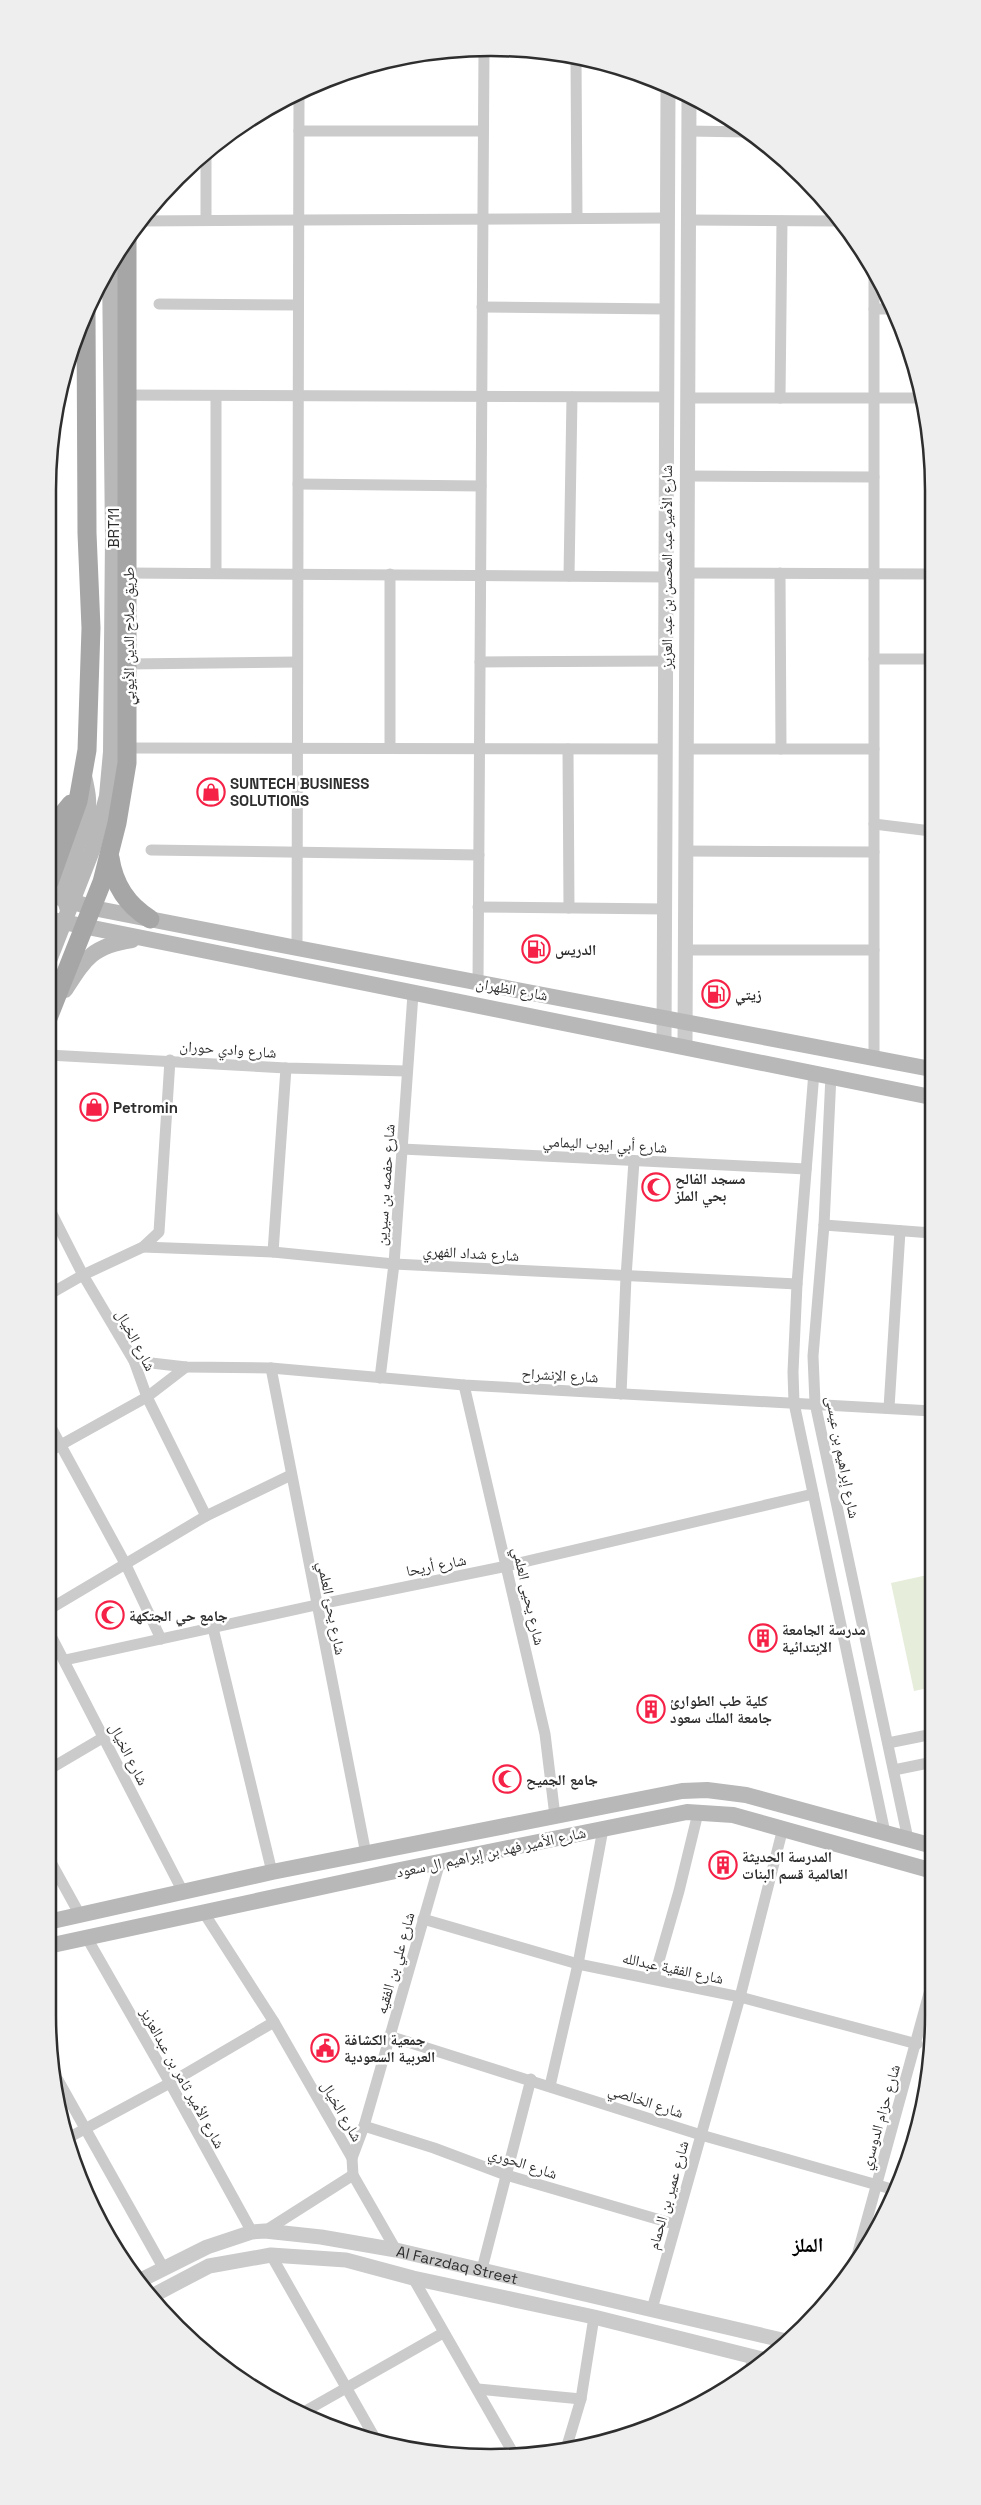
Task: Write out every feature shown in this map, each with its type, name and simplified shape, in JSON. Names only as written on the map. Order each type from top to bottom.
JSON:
[{"type":"main road","name":"طريق صلاح الدين الأيوبي","points":[[56,999],[93,908],[110,856],[122,801],[128,748],[127,252]]},
{"type":"main road","name":"BRT11","points":[[56,941],[93,848],[107,796],[111,752],[113,537],[110,280]]},
{"type":"main road","points":[[56,861],[83,782],[87,750],[91,645],[86,332]]},
{"type":"main road","points":[[68,909],[66,882],[88,814],[88,795],[83,782]]},
{"type":"main road","points":[[56,821],[83,782]]},
{"type":"main road","points":[[110,856],[116,882],[122,893],[140,913],[150,919]]},
{"type":"main road","points":[[56,900],[68,909]]},
{"type":"main road","name":"شارع الظهران","points":[[68,909],[93,908],[925,1068]]},
{"type":"main road","points":[[56,915],[68,909]]},
{"type":"main road","name":"شارع الظهران","points":[[68,909],[85,928],[831,1075],[925,1096]]},
{"type":"main road","points":[[56,1005],[85,959],[114,943],[141,939]]},
{"type":"main road","name":"شارع الأمير فهد بن إبراهيم ال سعود","points":[[56,1920],[272,1872],[669,1793],[707,1790],[746,1795],[925,1844]]},
{"type":"main road","name":"شارع الأمير فهد بن إبراهيم ال سعود","points":[[56,1944],[680,1813],[733,1815],[925,1869]]},
{"type":"street","points":[[478,983],[484,56]]},
{"type":"street","points":[[576,65],[576,218]]},
{"type":"street","name":"شارع الأمير عبد المحسن بن عبد العزيز","points":[[664,1043],[668,94]]},
{"type":"street","points":[[296,948],[299,101]]},
{"type":"street","name":"شارع الأمير عبد المحسن بن عبد العزيز","points":[[685,1047],[689,104]]},
{"type":"street","points":[[299,131],[483,132]]},
{"type":"street","points":[[688,131],[736,132]]},
{"type":"street","points":[[206,162],[206,220]]},
{"type":"street","points":[[150,221],[668,218]]},
{"type":"street","points":[[689,220],[831,221]]},
{"type":"street","points":[[780,398],[782,221]]},
{"type":"street","points":[[874,286],[874,1058]]},
{"type":"street","points":[[159,304],[298,305]]},
{"type":"street","points":[[482,307],[667,309]]},
{"type":"street","points":[[874,309],[885,309]]},
{"type":"street","points":[[127,395],[667,397]]},
{"type":"street","points":[[216,396],[216,573]]},
{"type":"street","points":[[569,576],[572,397]]},
{"type":"street","points":[[688,398],[914,398]]},
{"type":"street","points":[[688,476],[874,477]]},
{"type":"street","points":[[298,484],[481,486]]},
{"type":"street","points":[[128,573],[666,577]]},
{"type":"street","points":[[687,573],[925,574]]},
{"type":"street","points":[[390,574],[390,748]]},
{"type":"street","points":[[780,574],[781,749]]},
{"type":"street","points":[[874,659],[925,659]]},
{"type":"street","points":[[480,662],[666,661]]},
{"type":"street","points":[[128,664],[297,662]]},
{"type":"street","points":[[128,748],[666,749]]},
{"type":"street","points":[[568,749],[569,908]]},
{"type":"street","points":[[687,749],[874,750]]},
{"type":"street","points":[[874,824],[925,830]]},
{"type":"street","points":[[151,850],[478,855]]},
{"type":"street","points":[[686,852],[874,852]]},
{"type":"street","points":[[478,907],[665,909]]},
{"type":"street","points":[[686,950],[874,950]]},
{"type":"street","name":"شارع حفصه بن سيرين","points":[[380,1378],[394,1264],[413,994]]},
{"type":"street","name":"شارع وادي حوران","points":[[56,1054],[286,1068],[407,1071]]},
{"type":"street","name":"شارع شداد الفهري","points":[[56,1291],[83,1275],[143,1247],[159,1232],[170,1060]]},
{"type":"street","points":[[273,1252],[286,1068]]},
{"type":"street","points":[[814,1072],[797,1284],[793,1372],[794,1403],[885,1833]]},
{"type":"street","name":"شارع إبراهيم بن عيسى","points":[[831,1075],[824,1225],[813,1356],[815,1403],[908,1839]]},
{"type":"street","name":"شارع أبي ايوب اليمامي","points":[[402,1149],[806,1169]]},
{"type":"street","points":[[621,1394],[626,1277],[634,1161]]},
{"type":"street","name":"شارع الخيال","points":[[56,1222],[83,1275],[134,1361],[147,1397],[206,1516]]},
{"type":"street","points":[[824,1225],[925,1233]]},
{"type":"street","points":[[889,1408],[900,1231]]},
{"type":"street","name":"شارع شداد الفهري","points":[[143,1247],[273,1252],[394,1264],[797,1284]]},
{"type":"street","name":"شارع الإنشراح","points":[[134,1361],[186,1367],[271,1368],[464,1385],[925,1411]]},
{"type":"street","points":[[56,1447],[147,1397],[186,1367]]},
{"type":"street","name":"شارع يحئ العلمي","points":[[271,1368],[366,1854]]},
{"type":"street","name":"شارع يحيى العلمي","points":[[464,1385],[545,1734],[555,1816]]},
{"type":"street","points":[[56,1437],[126,1565],[161,1639]]},
{"type":"street","points":[[56,1605],[206,1516],[291,1475]]},
{"type":"street","name":"شارع أريحا","points":[[65,1660],[316,1605],[507,1566],[813,1494]]},
{"type":"street","points":[[213,1628],[272,1872]]},
{"type":"street","name":"شارع الخيال","points":[[56,1644],[183,1892]]},
{"type":"street","points":[[888,1743],[925,1736]]},
{"type":"street","points":[[56,1765],[104,1737]]},
{"type":"street","points":[[894,1770],[925,1764]]},
{"type":"street","points":[[654,1978],[679,1891],[698,1813]]},
{"type":"street","name":"شارع عمير بن الحمام","points":[[652,2309],[674,2224],[702,2135],[740,1997],[783,1828]]},
{"type":"street","points":[[550,2086],[578,1964],[604,1829]]},
{"type":"street","name":"شارع علي بن الفقيه","points":[[352,2158],[364,2126],[440,1862]]},
{"type":"street","points":[[56,1872],[80,1915]]},
{"type":"street","name":"شارع الخيال","points":[[204,1913],[274,2022],[352,2158],[353,2175],[396,2250]]},
{"type":"street","name":"شارع الفقية عبدالله","points":[[423,1919],[578,1964],[740,1997],[917,2044]]},
{"type":"street","name":"شارع الأمير ثامر بن عبدالعزيز","points":[[86,1938],[258,2232]]},
{"type":"street","name":"شارع حزام الدوسري","points":[[860,2243],[925,2012]]},
{"type":"street","points":[[73,2135],[170,2083],[274,2022]]},
{"type":"street","name":"شارع الخالصي","points":[[389,2036],[531,2079],[702,2135],[888,2189]]},
{"type":"street","points":[[482,2269],[531,2079]]},
{"type":"street","points":[[63,2089],[164,2269]]},
{"type":"street","name":"شارع الحوري","points":[[364,2126],[434,2148],[506,2175],[674,2224]]},
{"type":"street","points":[[258,2232],[353,2175]]},
{"type":"street","name":"Al Farzdaq Street","points":[[145,2278],[207,2247],[258,2232],[322,2237],[396,2250],[482,2269],[779,2339]]},
{"type":"street","points":[[271,2255],[371,2432]]},
{"type":"street","name":"Al Farzdaq Street","points":[[158,2293],[209,2266],[271,2255],[346,2260],[414,2278],[594,2317],[752,2361]]},
{"type":"street","points":[[414,2278],[443,2333],[478,2389],[511,2448]]},
{"type":"street","points":[[568,2441],[581,2399],[594,2317]]},
{"type":"street","points":[[309,2409],[443,2333]]},
{"type":"street","points":[[478,2389],[581,2399]]},
{"type":"green space","points":[[925,1576],[925,1689],[914,1691],[891,1583]]},
{"type":"place","name":"SUNTECH BUSINESS SOLUTIONS","points":[[211,792]]},
{"type":"place","name":"الدريس","points":[[536,949]]},
{"type":"place","name":"زيتي","points":[[716,994]]},
{"type":"place","name":"Petromin","points":[[94,1107]]},
{"type":"place","name":"مسجد الفالح بحي الملز","points":[[656,1187]]},
{"type":"place","name":"جامع حي الجتكهة","points":[[110,1615]]},
{"type":"place","name":"مدرسة الجامعة الإبتدائية","points":[[763,1638]]},
{"type":"place","name":"كلية طب الطوارئ جامعة الملك سعود","points":[[651,1709]]},
{"type":"place","name":"جامع الجميح","points":[[507,1779]]},
{"type":"place","name":"المدرسة الحديثة العالمية قسم البنات","points":[[723,1865]]},
{"type":"place","name":"جمعية الكشافة العربية السعودية","points":[[325,2048]]},
{"type":"district","name":"الملز","points":[[808,2245]]}]
